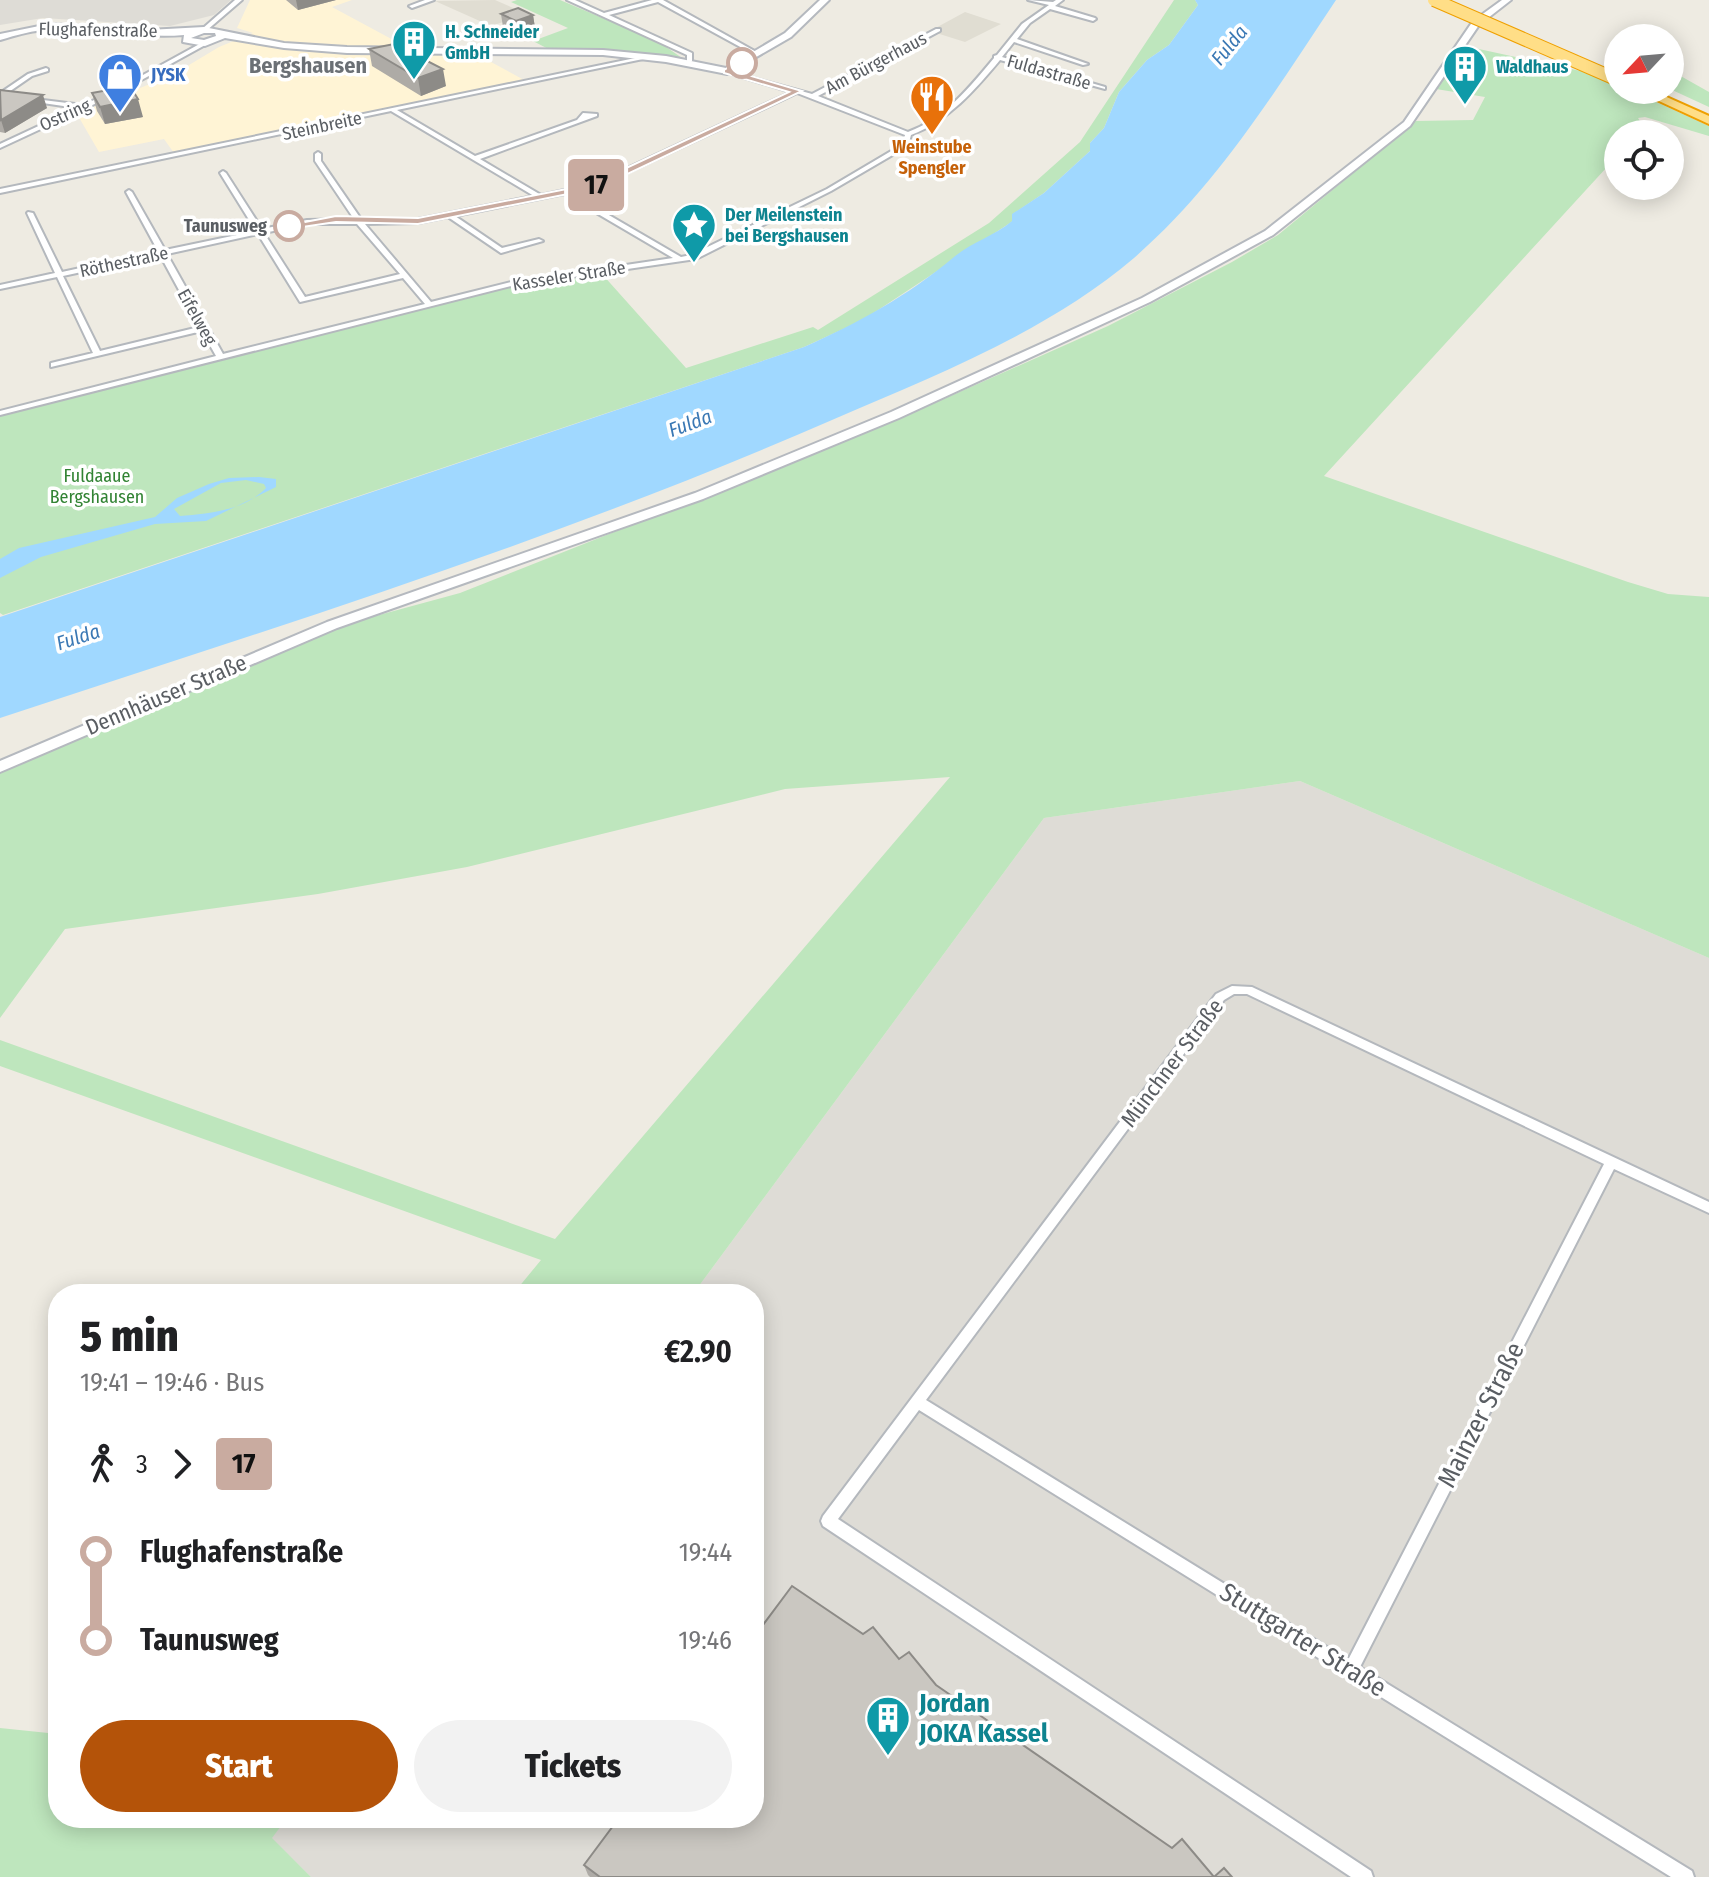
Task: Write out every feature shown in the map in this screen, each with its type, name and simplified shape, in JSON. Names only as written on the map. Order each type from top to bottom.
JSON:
[{"type":"highway","points":[[1434,0],[1604,74]]},
{"type":"highway","points":[[1450,0],[1604,67]]},
{"type":"highway","points":[[1684,101],[1709,112]]},
{"type":"highway","points":[[1673,104],[1709,120]]},
{"type":"street","points":[[188,41],[227,14],[239,0]]},
{"type":"street","points":[[412,6],[431,0]]},
{"type":"street","points":[[570,0],[686,50],[692,57],[689,61]]},
{"type":"street","points":[[606,14],[659,0],[757,54]]},
{"type":"street","points":[[727,71],[804,23],[825,0]]},
{"type":"street","points":[[1031,0],[1055,4],[1093,19]]},
{"type":"street","name":"Dennhäuser Straße","points":[[0,767],[332,625],[699,496],[895,415],[1091,328],[1269,233],[1407,124],[1476,23],[1507,0]]},
{"type":"street","name":"Kasseler Straße","points":[[0,411],[526,281],[680,260],[704,252],[829,190],[906,145],[908,134],[922,130],[947,114],[1025,24],[1055,4]]},
{"type":"street","points":[[227,14],[219,36],[342,50],[643,57],[689,61],[813,96],[908,134]]},
{"type":"street","name":"Flughafenstraße","points":[[0,38],[55,26],[138,32],[201,30],[219,36]]},
{"type":"street","name":"Am Bürgerhaus","points":[[813,96],[938,30]]},
{"type":"street","name":"Flughafenstraße","points":[[0,38],[52,31],[205,43],[219,36]]},
{"type":"street","points":[[1014,40],[1085,64]]},
{"type":"street","name":"Ostring","points":[[173,61],[188,41]]},
{"type":"street","name":"Ostring","points":[[0,146],[83,107],[205,43]]},
{"type":"street","name":"Steinbreite","points":[[0,191],[643,57]]},
{"type":"street","name":"Fuldastraße","points":[[996,57],[1103,88]]},
{"type":"street","points":[[46,70],[30,75],[1,95],[83,107]]},
{"type":"street","name":"Röthestraße","points":[[0,287],[307,222],[418,221],[595,186],[797,91]]},
{"type":"street","points":[[394,111],[539,196]]},
{"type":"street","points":[[475,158],[579,121]]},
{"type":"street","points":[[318,154],[318,161],[358,220],[429,304]]},
{"type":"street","points":[[223,173],[303,300],[405,275]]},
{"type":"street","name":"Eifelweg","points":[[129,192],[220,357]]},
{"type":"street","points":[[565,192],[680,260]]},
{"type":"street","points":[[30,213],[97,354]]},
{"type":"street","points":[[451,216],[501,251],[539,241]]},
{"type":"street","points":[[54,365],[203,328]]},
{"type":"street","name":"Münchner Straße","points":[[1365,1877],[828,1521],[1220,997],[1232,990],[1248,990],[1709,1208]]},
{"type":"street","name":"Mainzer Straße","points":[[1351,1669],[1611,1162]]},
{"type":"street","name":"Stuttgarter Straße","points":[[919,1403],[1686,1877]]},
{"type":"shaded area","points":[[0,0],[231,0],[214,15],[170,26],[43,18],[0,25]]},
{"type":"shaded area","points":[[250,0],[352,0],[332,7],[410,49],[410,55],[478,55],[526,81],[174,153],[164,139],[99,152],[77,114],[174,74],[219,47],[253,33],[237,28]]},
{"type":"shaded area","points":[[495,0],[527,14],[491,26],[435,1]]},
{"type":"shaded area","points":[[965,12],[1001,24],[965,42],[930,31]]},
{"type":"shaded area","points":[[1300,781],[1709,958],[1709,1877],[311,1877],[271,1838],[279,1828],[764,1828],[764,1284],[700,1284],[1044,818]]},
{"type":"green space","points":[[560,0],[659,42],[682,58],[554,52],[533,41],[568,28],[511,2]]},
{"type":"green space","name":"Fuldaaue Bergshausen","points":[[1174,0],[1195,0],[1198,5],[1169,45],[1147,60],[1119,92],[1104,128],[1090,143],[1090,151],[1044,193],[1013,214],[1013,221],[863,320],[804,347],[3,615],[0,613],[0,415],[502,288],[602,274],[686,368],[813,327],[818,330],[989,223],[1080,142]]},
{"type":"green space","points":[[1465,46],[1590,73],[1604,79],[1604,104],[1661,104],[1709,126],[1709,136],[1684,129],[1684,120],[1645,117],[1639,120],[1604,120],[1604,170],[1324,476],[1628,582],[1668,594],[1709,597],[1709,958],[1300,781],[1044,818],[700,1284],[521,1284],[541,1260],[0,1066],[0,1040],[555,1239],[950,777],[785,789],[467,867],[318,894],[65,929],[0,1018],[0,771],[335,627],[460,593],[892,422],[1108,326],[1278,235],[1416,121],[1473,120],[1485,97],[1436,89]]},
{"type":"green space","points":[[1684,78],[1709,92],[1709,107],[1684,95]]},
{"type":"green space","points":[[0,1728],[48,1733],[48,1828],[280,1828],[272,1838],[311,1877],[0,1877]]},
{"type":"water","name":"Fulda","points":[[1195,0],[1336,0],[1244,136],[1192,200],[1134,258],[1065,308],[989,350],[911,386],[627,503],[420,579],[0,718],[0,617],[804,347],[882,307],[1012,221],[1012,214],[1044,193],[1090,151],[1090,143],[1104,128],[1119,92],[1147,60],[1169,45],[1198,5]]},
{"type":"water","points":[[229,478],[276,479],[276,487],[253,498],[266,488],[264,484],[246,480],[221,483],[174,509],[180,516],[237,506],[206,521],[155,524],[41,557],[0,578],[0,559],[19,548],[155,517],[177,498]]},
{"type":"building","points":[[518,8],[533,15],[516,21],[501,14]]},
{"type":"building","points":[[394,44],[443,69],[418,78],[369,49]]},
{"type":"building","points":[[130,86],[138,99],[100,107],[92,93]]},
{"type":"building","points":[[0,90],[43,95],[1,120]]},
{"type":"building","name":"Jordan JOKA Kassel","points":[[792,1586],[863,1634],[873,1627],[899,1659],[909,1652],[936,1685],[1172,1848],[1182,1839],[1214,1877],[600,1877],[584,1865],[612,1828],[764,1828],[764,1624]]},
{"type":"building","points":[[1224,1868],[1232,1877],[1214,1877]]},
{"type":"bus line","name":"17","points":[[289,226],[336,219],[418,221],[595,186],[797,91],[727,71],[742,63]]},
{"type":"place","name":"H. Schneider GmbH","points":[[414,81]]},
{"type":"place","name":"Waldhaus","points":[[1465,106]]},
{"type":"place","name":"JYSK","points":[[120,114]]},
{"type":"place","name":"Weinstube Spengler","points":[[932,136]]},
{"type":"place","name":"Taunusweg","points":[[289,226]]},
{"type":"place","name":"Der Meilenstein bei Bergshausen","points":[[694,264]]},
{"type":"place","name":"Jordan JOKA Kassel","points":[[888,1757]]},
{"type":"district","name":"Bergshausen","points":[[308,65]]}]
